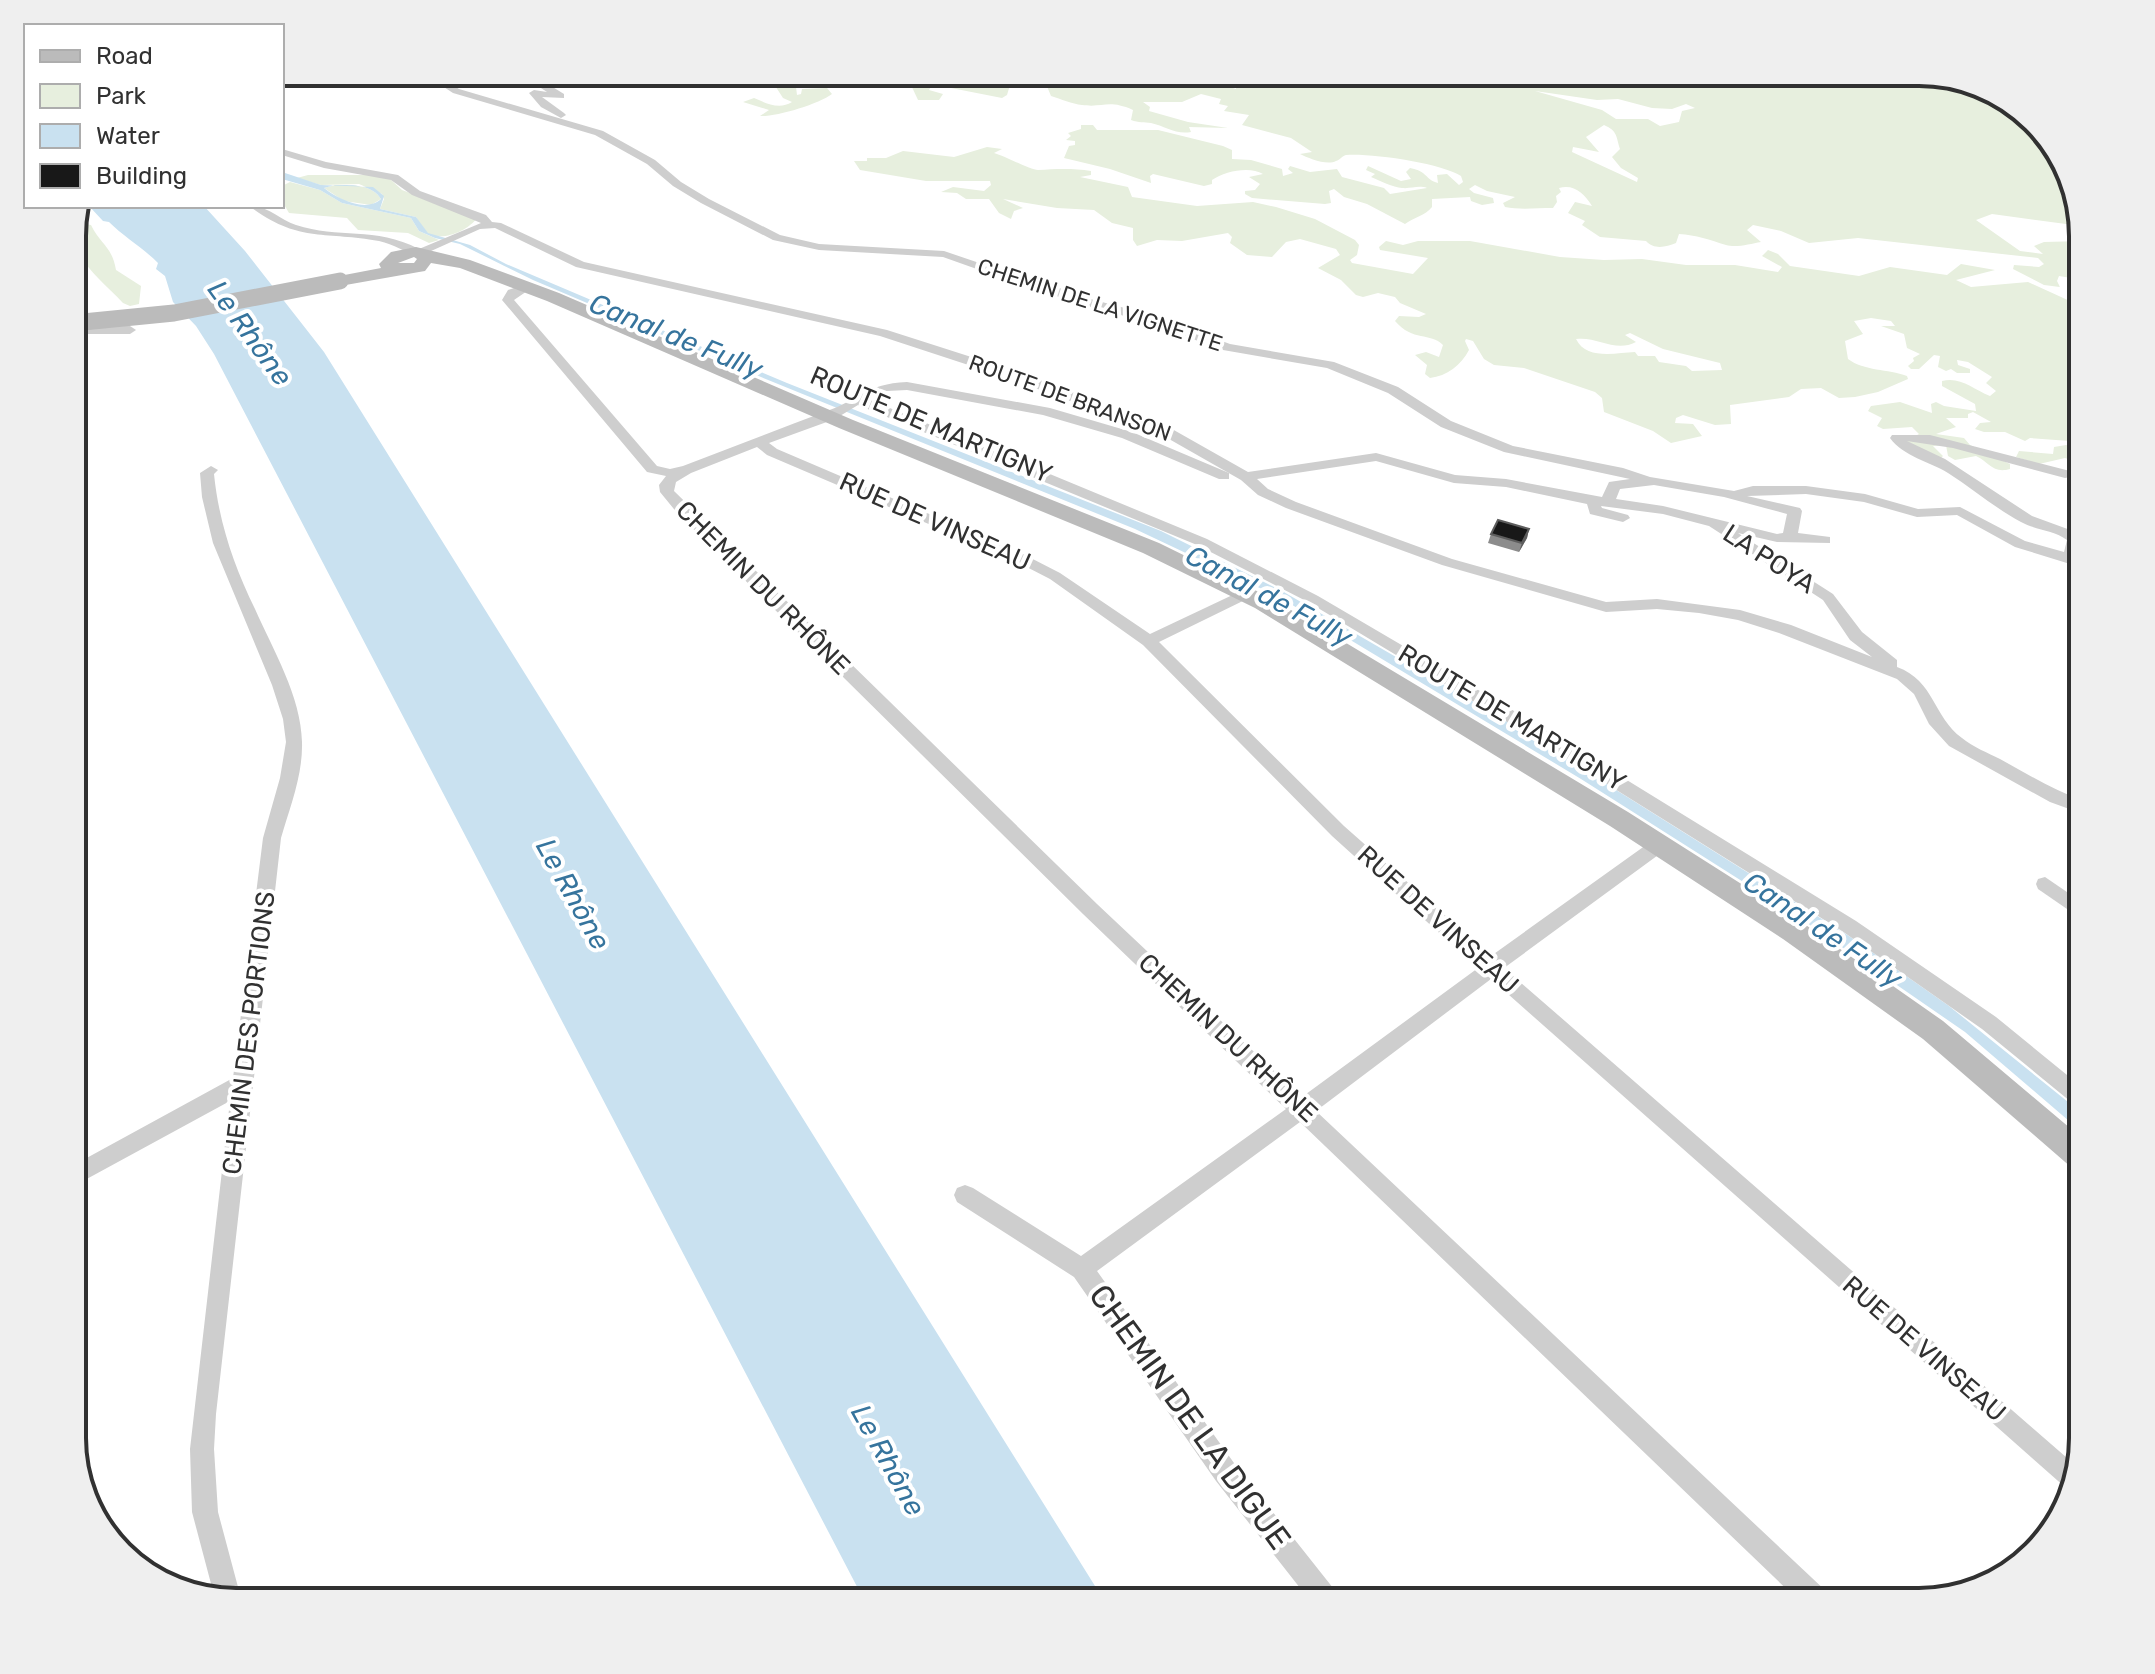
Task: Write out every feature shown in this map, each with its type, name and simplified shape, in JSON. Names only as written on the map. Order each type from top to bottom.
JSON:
[{"type":"main road","name":"ROUTE DE MARTIGNY","points":[[86,324],[174,313],[340,281],[363,274],[395,257],[423,255],[454,261],[527,287],[1151,548],[1246,594],[1619,819],[1902,1006],[1968,1058],[2069,1146]]},
{"type":"street","name":"CHEMIN DE LA VIGNETTE","points":[[448,86],[456,91],[582,127],[651,162],[677,184],[705,201],[777,238],[806,245],[944,254],[992,271],[1035,279],[1071,298],[1144,317],[1227,347],[1330,365],[1393,390],[1446,424],[1509,449],[1623,472],[1647,481],[1727,495]]},
{"type":"street","points":[[544,86],[561,96],[534,93],[544,105],[582,127]]},
{"type":"street","name":"ROUTE DE BRANSON","points":[[284,153],[324,165],[397,178],[412,192],[482,217],[488,224],[504,227],[580,265],[883,333],[1010,374],[1154,426],[1291,505],[1447,562],[1606,607],[1675,605],[1740,615],[1893,670]]},
{"type":"street","points":[[259,208],[276,221],[298,230],[325,235],[375,237],[395,257],[423,255],[462,233],[488,224]]},
{"type":"street","points":[[527,287],[512,293],[508,300],[645,464],[663,473],[686,470],[832,415],[871,392],[896,386],[1014,404],[1127,435],[1240,486],[1248,480],[1376,457],[1454,479],[1506,483],[1708,519],[1777,538],[1790,536],[1825,540]]},
{"type":"street","points":[[86,326],[130,330],[116,313]]},
{"type":"street","points":[[856,401],[1222,551],[1326,607],[1644,797],[1837,918],[1999,1031],[2069,1088]]},
{"type":"street","points":[[2065,474],[1936,441],[1916,437],[1897,438],[1905,447],[1942,464],[2007,510],[2043,526],[2069,533]]},
{"type":"street","name":"RUE DE VINSEAU","points":[[759,442],[772,452],[1055,576],[1149,641],[1338,831],[2065,1472]]},
{"type":"street","name":"CHEMIN DU RHÔNE","points":[[686,470],[666,485],[667,492],[683,511],[1090,909],[1302,1107],[1804,1588]]},
{"type":"street","name":"CHEMIN DES PORTIONS","points":[[209,476],[207,501],[217,537],[278,682],[294,737],[272,838],[202,1449],[205,1512],[226,1587]]},
{"type":"street","points":[[1623,518],[1595,511],[1614,485],[1647,481]]},
{"type":"street","points":[[1727,495],[1753,490],[1806,490],[1865,498],[1917,513],[1960,511],[2003,536],[2069,558]]},
{"type":"street","points":[[1727,495],[1735,500],[1795,511],[1790,536]]},
{"type":"street","name":"LA POYA","points":[[1708,519],[1743,545],[1828,597],[1856,636],[1921,691],[1935,720],[1955,742],[2069,803]]},
{"type":"street","points":[[1149,641],[1246,594]]},
{"type":"street","points":[[1619,819],[1644,797]]},
{"type":"street","points":[[965,1195],[1082,1269],[1659,845]]},
{"type":"street","points":[[2045,884],[2069,902]]},
{"type":"street","points":[[86,1169],[242,1084]]},
{"type":"street","name":"CHEMIN DE LA DIGUE","points":[[1082,1269],[1225,1472],[1317,1588]]},
{"type":"green space","points":[[775,86],[807,86],[796,87],[797,95],[801,94],[802,89],[827,88],[832,94],[797,109],[760,116],[769,110],[743,102],[754,98],[777,106],[792,102],[783,98]]},
{"type":"green space","points":[[855,86],[899,86],[874,88]]},
{"type":"green space","points":[[911,86],[931,86],[929,90],[943,94],[939,100],[918,100]]},
{"type":"green space","points":[[941,86],[1010,86],[1007,95],[1002,98]]},
{"type":"green space","points":[[1047,86],[1227,86],[1236,89],[1236,86],[1929,86],[1948,89],[1994,106],[2025,130],[2054,170],[2068,224],[1992,214],[1976,220],[2020,251],[2043,254],[2034,246],[2044,242],[2069,241],[2069,278],[2059,276],[2057,281],[2060,287],[2044,285],[2013,269],[2014,265],[2039,267],[2044,264],[2038,258],[1858,238],[1809,243],[1781,231],[1753,225],[1747,230],[1761,242],[1739,246],[1679,234],[1676,243],[1660,247],[1646,241],[1600,237],[1582,225],[1585,221],[1568,213],[1575,202],[1592,206],[1582,194],[1569,187],[1559,188],[1561,192],[1556,196],[1557,202],[1553,208],[1522,209],[1505,207],[1503,203],[1515,197],[1475,185],[1469,189],[1493,198],[1494,203],[1482,205],[1471,201],[1470,197],[1432,199],[1429,210],[1405,224],[1367,204],[1344,197],[1334,189],[1329,191],[1331,203],[1325,204],[1252,198],[1245,191],[1255,190],[1260,184],[1249,177],[1263,174],[1251,170],[1224,174],[1212,180],[1212,184],[1204,186],[1153,174],[1150,176],[1151,183],[1064,158],[1069,146],[1075,145],[1075,141],[1066,140],[1071,136],[1068,133],[1081,129],[1081,125],[1093,125],[1097,130],[1158,130],[1223,146],[1232,150],[1232,159],[1251,160],[1282,169],[1283,176],[1293,173],[1288,169],[1290,166],[1310,172],[1337,169],[1342,177],[1384,188],[1390,194],[1427,188],[1402,188],[1386,184],[1371,177],[1375,174],[1366,170],[1368,166],[1401,181],[1411,179],[1406,172],[1410,168],[1438,183],[1437,175],[1447,174],[1459,185],[1463,182],[1461,176],[1451,171],[1388,157],[1346,155],[1332,162],[1313,159],[1300,154],[1312,152],[1291,138],[1242,125],[1249,115],[1224,111],[1228,106],[1219,104],[1221,99],[1201,94],[1182,102],[1143,102],[1150,107],[1149,111],[1188,122],[1228,128],[1189,127],[1191,132],[1186,133],[1131,120],[1133,110],[1125,107],[1074,104],[1051,96]],"holes":[[[1535,91],[1597,100],[1618,99],[1652,108],[1672,109],[1686,104],[1695,108],[1682,111],[1679,122],[1660,126],[1648,119],[1616,119],[1602,110]],[[1604,125],[1609,127],[1620,149],[1612,157],[1621,168],[1638,178],[1637,182],[1572,152],[1573,147],[1599,152],[1586,137]]]},
{"type":"green space","points":[[987,147],[1002,149],[994,153],[1038,170],[1091,171],[1091,175],[1080,177],[1128,187],[1132,197],[1197,206],[1253,202],[1276,207],[1315,219],[1355,240],[1359,245],[1357,255],[1350,260],[1352,263],[1413,274],[1428,258],[1380,250],[1379,247],[1386,241],[1403,245],[1418,241],[1470,241],[1560,257],[1735,265],[1778,272],[1782,267],[1762,256],[1768,250],[1778,254],[1790,266],[1859,276],[1890,267],[1947,275],[1961,264],[1995,270],[1956,280],[1971,287],[2028,282],[2069,301],[2069,441],[2030,438],[2025,441],[2005,432],[1984,432],[1975,429],[1980,423],[1991,422],[1973,412],[1968,414],[1968,418],[1946,418],[1956,427],[1936,434],[1964,438],[1970,445],[2010,464],[2010,469],[1995,469],[1976,456],[1955,460],[1948,456],[1946,445],[1933,446],[1943,456],[1940,459],[1902,443],[1919,434],[1912,427],[1883,429],[1877,426],[1882,418],[1868,411],[1871,406],[1900,402],[1932,413],[1931,404],[1936,402],[1976,411],[1975,404],[1942,386],[1942,381],[1961,382],[1990,396],[1996,391],[1986,383],[1992,377],[1968,362],[1957,360],[1958,365],[1970,369],[1970,373],[1957,373],[1951,369],[1946,371],[1938,367],[1940,356],[1934,355],[1919,369],[1911,369],[1908,366],[1920,354],[1907,348],[1904,334],[1881,326],[1895,326],[1891,321],[1871,318],[1854,321],[1863,334],[1845,341],[1848,359],[1861,366],[1907,376],[1908,379],[1878,392],[1855,397],[1839,398],[1821,388],[1801,389],[1789,397],[1730,405],[1731,424],[1715,425],[1683,415],[1676,418],[1675,423],[1693,424],[1702,436],[1671,443],[1653,431],[1604,412],[1602,398],[1595,392],[1524,368],[1494,365],[1484,359],[1473,341],[1466,339],[1469,350],[1462,360],[1448,372],[1430,378],[1425,374],[1427,365],[1415,355],[1426,352],[1439,357],[1443,345],[1408,332],[1395,321],[1399,316],[1419,317],[1426,314],[1400,303],[1395,297],[1378,293],[1363,297],[1356,295],[1341,280],[1318,268],[1340,255],[1336,249],[1300,239],[1286,242],[1272,257],[1247,255],[1230,243],[1232,237],[1228,233],[1182,241],[1157,240],[1137,246],[1133,240],[1133,228],[1112,223],[1094,210],[1057,208],[1003,199],[1023,208],[1014,211],[1011,219],[999,213],[989,199],[966,199],[957,193],[941,192],[953,187],[984,191],[991,185],[990,181],[926,181],[860,170],[854,161],[886,158],[903,151],[954,157]],"holes":[[[1630,333],[1663,349],[1720,363],[1722,370],[1692,371],[1686,366],[1659,362],[1655,356],[1638,356],[1635,352],[1594,353],[1581,346],[1576,339],[1621,346],[1636,342],[1625,335]]]},
{"type":"green space","points":[[308,175],[374,175],[390,179],[402,190],[477,218],[459,232],[436,236],[423,229],[416,217],[380,209],[384,199],[382,194],[359,184],[321,185],[297,178]]},
{"type":"green space","points":[[290,182],[320,190],[342,203],[411,218],[419,231],[439,240],[429,243],[408,233],[358,230],[347,218],[289,213],[284,204],[284,185]]},
{"type":"green space","points":[[335,185],[367,188],[381,199],[371,205],[344,201],[324,188]]},
{"type":"green space","points":[[86,224],[91,225],[109,250],[116,270],[141,286],[139,304],[130,306],[123,303],[88,267]]},
{"type":"green space","points":[[2069,446],[2069,459],[2039,464],[2016,457],[2019,451],[2053,454],[2054,447]]},
{"type":"water","name":"Canal de Fully","points":[[284,173],[321,185],[333,185],[324,188],[360,205],[381,199],[372,190],[361,187],[373,187],[384,196],[380,209],[416,217],[428,233],[470,245],[506,264],[787,383],[1161,531],[1282,591],[1498,716],[1849,936],[1949,1006],[2069,1103],[2069,1121],[1965,1032],[1794,914],[1581,779],[1279,597],[1135,529],[761,377],[533,280],[460,244],[435,238],[419,231],[411,218],[342,203],[320,190],[284,180]]},
{"type":"water","name":"Le Rhône","points":[[91,208],[206,208],[245,251],[324,352],[1096,1588],[858,1588],[214,354],[196,326],[173,302],[165,276],[156,269],[158,263],[109,222],[103,221]]},
{"type":"building","points":[[1498,520],[1529,529],[1522,543],[1491,534]]}]
